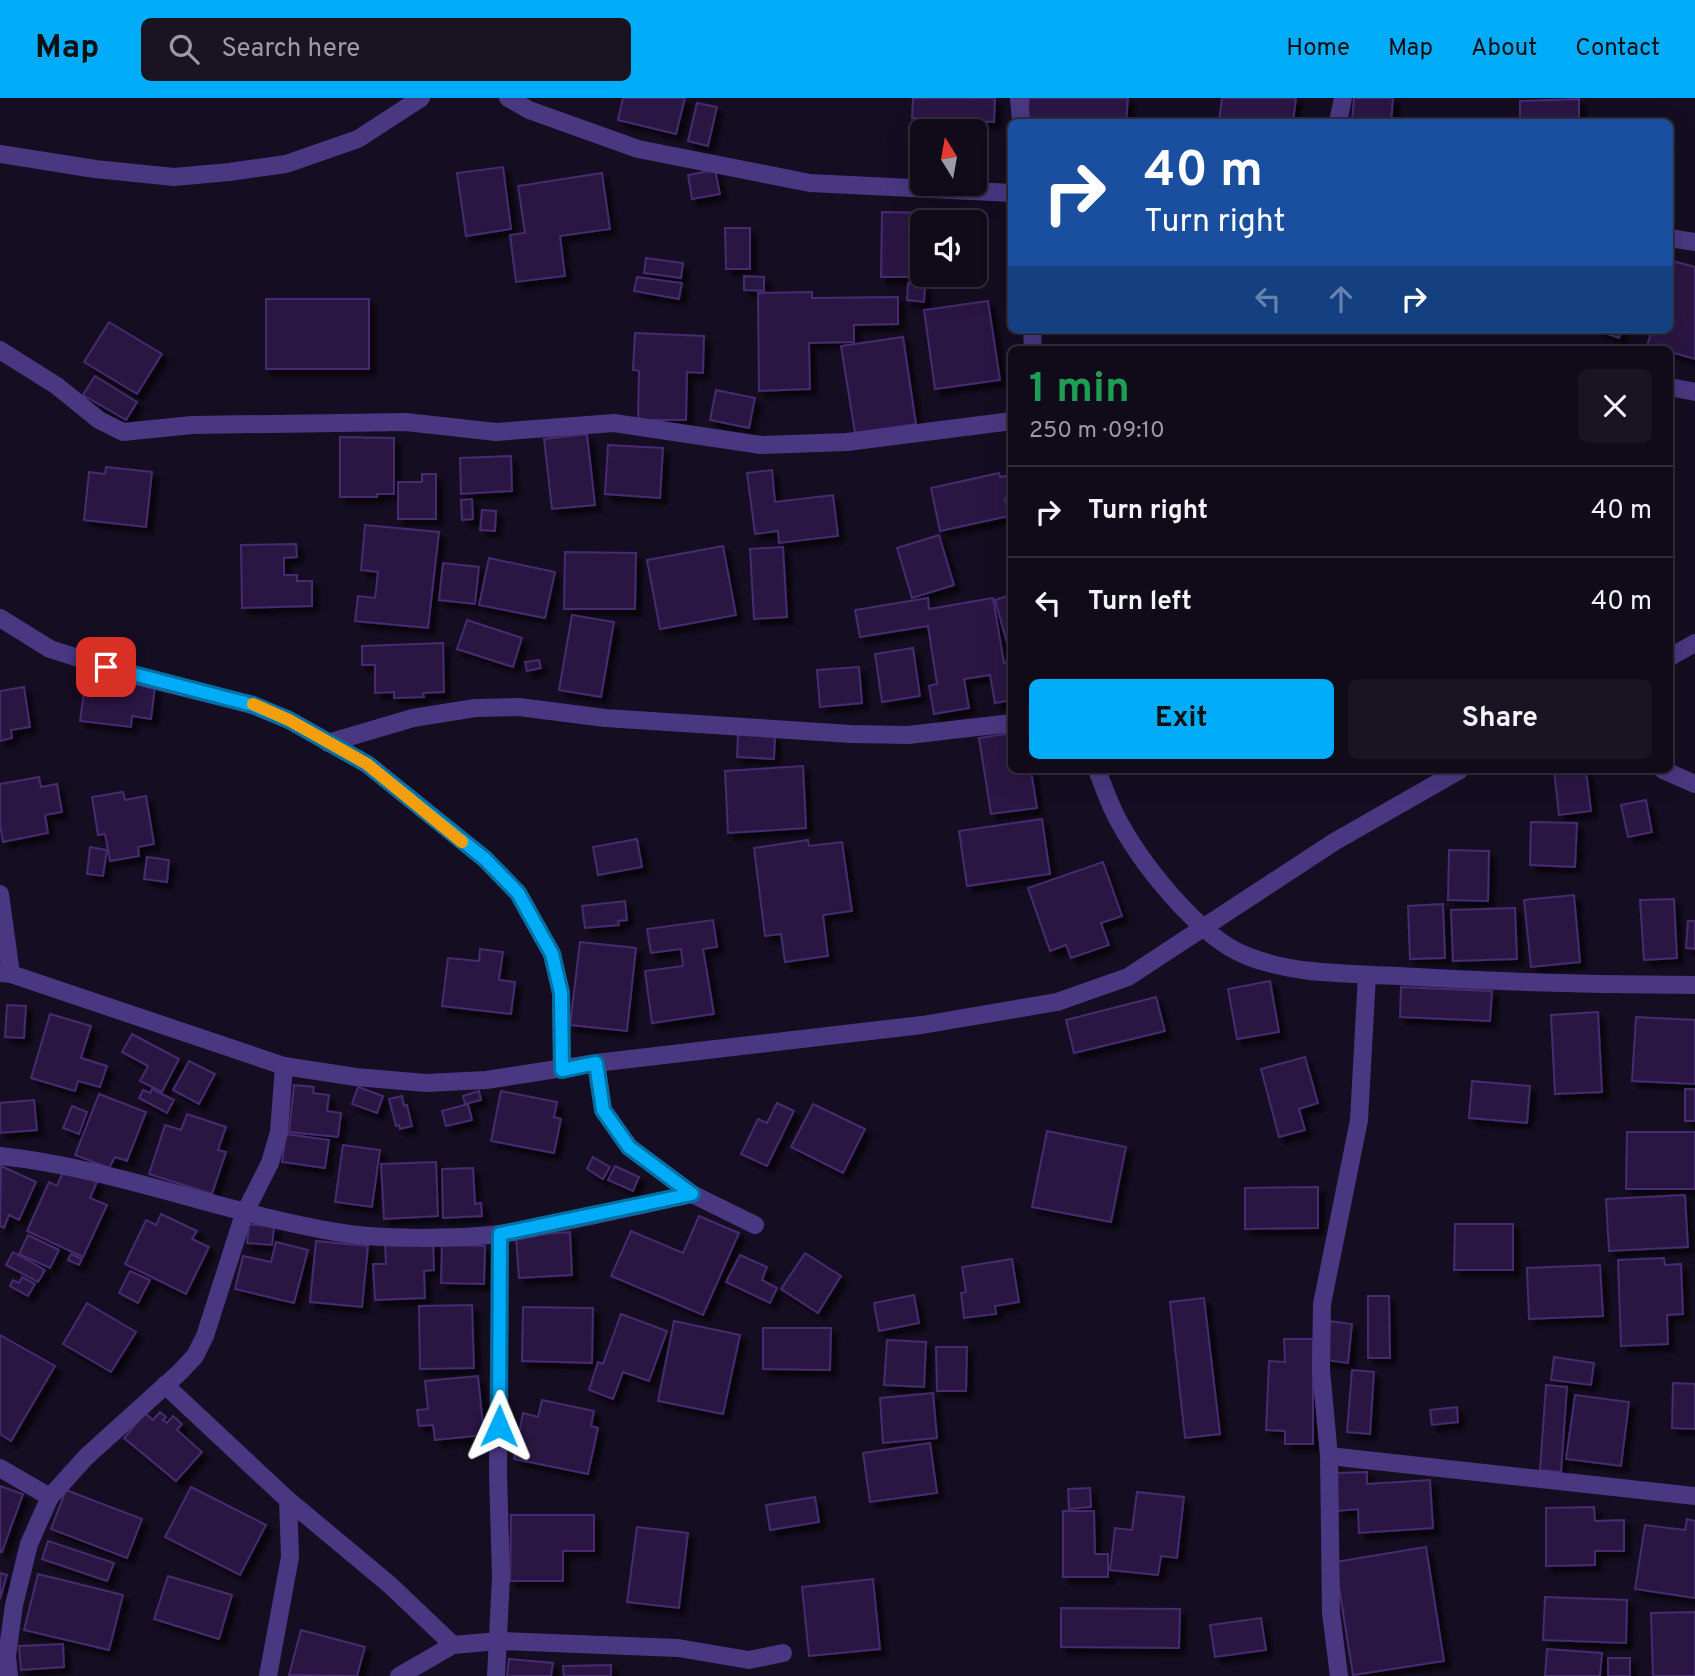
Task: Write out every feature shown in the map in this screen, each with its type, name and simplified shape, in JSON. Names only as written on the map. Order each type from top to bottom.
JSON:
[{"type":"street","points":[[0,154],[95,169],[174,177],[229,172],[286,164],[358,139],[421,98]]},
{"type":"street","points":[[508,98],[529,110],[638,149],[796,180],[1008,193]]},
{"type":"street","points":[[1019,98],[1021,119]]},
{"type":"street","points":[[1339,119],[1343,98]]},
{"type":"street","points":[[1673,238],[1695,242]]},
{"type":"street","points":[[0,350],[57,386],[99,420],[123,432],[192,425],[406,422],[496,432],[614,423],[761,446],[847,442],[1008,422]]},
{"type":"street","points":[[1673,387],[1695,391]]},
{"type":"street","points":[[0,618],[50,649],[132,675],[253,705],[289,720],[367,764],[485,859],[518,893],[552,954],[561,993],[562,1070]]},
{"type":"street","points":[[1673,655],[1695,643]]},
{"type":"street","points":[[328,743],[414,718],[474,708],[519,707],[605,718],[851,734],[908,735],[1008,723]]},
{"type":"street","points":[[1098,773],[1116,816],[1142,859],[1203,928],[1246,956],[1303,971],[1602,985],[1695,985]]},
{"type":"street","points":[[0,894],[6,973],[284,1066],[356,1077],[426,1083],[486,1080],[596,1063],[922,1025],[1057,1002],[1128,977],[1334,842],[1455,773]]},
{"type":"street","points":[[1670,773],[1695,784]]},
{"type":"street","points":[[1339,1676],[1331,1613],[1329,1456],[1321,1370],[1322,1304],[1359,1120],[1367,975]]},
{"type":"street","points":[[596,1063],[603,1110],[629,1147],[692,1194],[755,1225]]},
{"type":"street","points":[[9,1676],[7,1656],[14,1605],[29,1544],[50,1497],[86,1457],[195,1356],[205,1336],[244,1214],[270,1164],[279,1132],[284,1066]]},
{"type":"street","points":[[0,1156],[34,1159],[77,1168],[244,1214],[338,1233],[414,1237],[500,1234],[692,1194]]},
{"type":"street","points":[[496,1676],[499,1641],[500,1234]]},
{"type":"street","points":[[164,1385],[288,1500],[390,1585],[453,1645]]},
{"type":"street","points":[[1329,1456],[1695,1496]]},
{"type":"street","points":[[0,1468],[50,1497]]},
{"type":"street","points":[[268,1676],[290,1557],[288,1500]]},
{"type":"street","points":[[399,1676],[453,1645],[499,1641],[678,1648],[749,1660],[783,1653]]},
{"type":"building","points":[[623,98],[685,98],[676,134],[618,120]]},
{"type":"building","points":[[913,98],[995,98],[994,122],[987,122],[987,119],[912,118]]},
{"type":"building","points":[[1029,98],[1128,98],[1126,119],[1027,119]]},
{"type":"building","points":[[1222,98],[1296,98],[1293,119],[1219,119]]},
{"type":"building","points":[[1354,98],[1393,98],[1391,119],[1352,119]]},
{"type":"building","points":[[1579,99],[1579,119],[1520,119],[1520,101]]},
{"type":"building","points":[[697,103],[717,107],[708,146],[688,141]]},
{"type":"building","points":[[503,167],[511,229],[466,236],[457,173]]},
{"type":"building","points":[[715,170],[720,194],[692,199],[688,175]]},
{"type":"building","points":[[602,173],[610,229],[560,236],[565,276],[516,282],[510,235],[525,233],[518,186]]},
{"type":"building","points":[[882,212],[910,213],[910,277],[881,277]]},
{"type":"building","points":[[725,228],[750,228],[750,269],[726,269]]},
{"type":"building","points":[[646,258],[683,263],[681,278],[644,273]]},
{"type":"building","points":[[1673,261],[1695,267],[1695,359],[1673,353],[1673,346],[1647,346],[1651,333],[1673,333]]},
{"type":"building","points":[[744,276],[764,277],[764,291],[744,290]]},
{"type":"building","points":[[637,277],[682,283],[679,299],[634,291]]},
{"type":"building","points":[[908,283],[910,287],[925,287],[924,302],[907,300]]},
{"type":"building","points":[[812,292],[812,298],[898,297],[898,324],[854,325],[854,342],[809,343],[810,389],[759,391],[758,293]]},
{"type":"building","points":[[266,299],[369,299],[369,369],[266,369]]},
{"type":"building","points":[[988,301],[1000,380],[935,389],[924,310]]},
{"type":"building","points":[[109,322],[162,354],[137,394],[84,362]]},
{"type":"building","points":[[635,333],[704,336],[703,373],[687,372],[686,420],[638,420],[639,371],[633,370]]},
{"type":"building","points":[[1605,333],[1621,333],[1619,338]]},
{"type":"building","points":[[903,337],[916,424],[855,433],[841,346]]},
{"type":"building","points":[[95,376],[137,402],[126,420],[83,395]]},
{"type":"building","points":[[716,390],[755,398],[749,428],[710,420]]},
{"type":"building","points":[[587,434],[595,505],[552,509],[544,439]]},
{"type":"building","points":[[340,437],[394,438],[394,494],[340,497]]},
{"type":"building","points":[[608,445],[663,448],[660,498],[605,494]]},
{"type":"building","points":[[511,456],[512,491],[461,494],[460,458]]},
{"type":"building","points":[[106,467],[152,472],[146,527],[84,520],[89,472],[105,474]]},
{"type":"building","points":[[772,470],[775,502],[833,495],[838,536],[779,543],[778,531],[755,534],[747,473]]},
{"type":"building","points":[[999,473],[1000,477],[1008,476],[1008,498],[1005,499],[1008,516],[940,531],[931,488]]},
{"type":"building","points":[[422,474],[436,474],[436,519],[398,519],[398,482],[422,482]]},
{"type":"building","points":[[472,499],[473,519],[462,520],[461,500]]},
{"type":"building","points":[[482,510],[496,511],[495,531],[480,530]]},
{"type":"building","points":[[365,525],[439,532],[428,628],[355,621],[358,596],[375,598],[378,572],[361,570]]},
{"type":"building","points":[[939,535],[954,585],[912,598],[897,548]]},
{"type":"building","points":[[296,544],[297,557],[284,558],[284,575],[297,575],[297,581],[312,581],[312,606],[242,608],[241,545]]},
{"type":"building","points":[[723,546],[736,615],[660,629],[647,560]]},
{"type":"building","points":[[783,547],[787,617],[754,619],[750,549]]},
{"type":"building","points":[[565,552],[636,553],[635,609],[564,609]]},
{"type":"building","points":[[489,558],[555,572],[545,618],[479,605]]},
{"type":"building","points":[[443,563],[479,567],[475,604],[439,600]]},
{"type":"building","points":[[1008,596],[1008,646],[995,600]]},
{"type":"building","points":[[928,598],[929,609],[993,598],[1004,663],[1008,662],[1008,701],[995,703],[990,675],[964,679],[969,708],[934,714],[929,686],[937,684],[928,626],[860,637],[855,610]]},
{"type":"building","points":[[572,615],[614,622],[601,697],[559,690]]},
{"type":"building","points":[[467,620],[522,638],[513,667],[457,649]]},
{"type":"building","points":[[443,643],[444,692],[423,693],[424,697],[394,698],[394,692],[375,693],[375,665],[362,665],[362,646]]},
{"type":"building","points":[[913,648],[920,696],[882,702],[875,654]]},
{"type":"building","points":[[539,660],[541,668],[527,671],[525,662]]},
{"type":"building","points":[[859,667],[862,703],[820,707],[817,670]]},
{"type":"building","points":[[86,677],[155,686],[151,719],[132,716],[131,727],[80,721]]},
{"type":"building","points":[[24,687],[30,727],[11,730],[12,738],[0,741],[0,691]]},
{"type":"building","points":[[738,734],[775,735],[774,759],[737,757]]},
{"type":"building","points":[[1008,734],[1008,773],[1031,773],[1037,808],[991,814],[979,738]]},
{"type":"building","points":[[803,766],[806,828],[728,833],[725,771]]},
{"type":"building","points":[[1554,773],[1586,773],[1591,811],[1559,815]]},
{"type":"building","points":[[39,777],[41,787],[57,784],[62,812],[45,815],[48,833],[3,842],[0,825],[0,784]]},
{"type":"building","points":[[123,792],[125,800],[146,796],[154,844],[138,847],[139,856],[110,861],[105,834],[98,835],[92,797]]},
{"type":"building","points":[[1646,800],[1652,832],[1628,837],[1621,805]]},
{"type":"building","points":[[1042,819],[1050,874],[967,886],[959,831]]},
{"type":"building","points":[[1531,822],[1577,823],[1575,867],[1530,865]]},
{"type":"building","points":[[637,839],[642,867],[598,875],[593,847]]},
{"type":"building","points":[[808,840],[809,846],[842,842],[852,911],[823,915],[828,956],[785,962],[781,934],[765,936],[754,848]]},
{"type":"building","points":[[90,847],[107,850],[103,876],[87,874]]},
{"type":"building","points":[[1449,850],[1489,851],[1488,901],[1448,900]]},
{"type":"building","points":[[147,857],[169,860],[167,882],[144,879]]},
{"type":"building","points":[[1103,862],[1122,916],[1101,923],[1109,945],[1071,958],[1066,945],[1050,951],[1028,888]]},
{"type":"building","points":[[1574,895],[1580,962],[1531,967],[1524,900]]},
{"type":"building","points":[[1674,899],[1677,958],[1644,960],[1640,900]]},
{"type":"building","points":[[625,901],[627,920],[618,921],[619,925],[585,928],[582,906]]},
{"type":"building","points":[[1443,904],[1445,958],[1410,959],[1408,906]]},
{"type":"building","points":[[1515,908],[1517,959],[1453,961],[1451,910]]},
{"type":"building","points":[[713,920],[717,947],[703,949],[714,1014],[652,1023],[645,971],[683,966],[681,949],[651,953],[647,929]]},
{"type":"building","points":[[1688,921],[1695,921],[1695,949],[1686,948]]},
{"type":"building","points":[[580,942],[636,948],[627,1031],[570,1025]]},
{"type":"building","points":[[480,949],[503,952],[499,980],[515,982],[511,1014],[442,1006],[448,958],[479,961]]},
{"type":"building","points":[[1270,981],[1279,1032],[1237,1039],[1228,989]]},
{"type":"building","points":[[1401,987],[1492,991],[1490,1021],[1400,1017]]},
{"type":"building","points":[[1156,997],[1165,1031],[1074,1053],[1066,1020]]},
{"type":"building","points":[[7,1005],[26,1006],[24,1038],[5,1037]]},
{"type":"building","points":[[1598,1012],[1602,1092],[1555,1094],[1551,1015]]},
{"type":"building","points":[[50,1014],[91,1026],[81,1058],[107,1066],[100,1087],[78,1081],[75,1091],[31,1078]]},
{"type":"building","points":[[1636,1017],[1695,1020],[1695,1084],[1632,1081]]},
{"type":"building","points":[[132,1034],[179,1059],[162,1092],[140,1081],[148,1066],[122,1052]]},
{"type":"building","points":[[1305,1057],[1318,1103],[1299,1109],[1305,1130],[1279,1137],[1261,1069]]},
{"type":"building","points":[[189,1061],[215,1074],[199,1104],[173,1090]]},
{"type":"building","points":[[1472,1081],[1530,1086],[1527,1123],[1469,1118]]},
{"type":"building","points":[[294,1085],[314,1087],[313,1093],[329,1095],[327,1111],[341,1113],[338,1137],[289,1132]]},
{"type":"building","points":[[358,1087],[383,1096],[377,1113],[352,1104]]},
{"type":"building","points":[[152,1089],[174,1100],[167,1113],[139,1098],[143,1090],[150,1093]]},
{"type":"building","points":[[1685,1089],[1695,1089],[1695,1121],[1685,1121]]},
{"type":"building","points":[[479,1091],[481,1100],[465,1104],[463,1096]]},
{"type":"building","points":[[501,1091],[557,1102],[554,1117],[561,1119],[554,1153],[491,1141]]},
{"type":"building","points":[[99,1094],[146,1112],[127,1161],[115,1157],[109,1168],[75,1155]]},
{"type":"building","points":[[402,1096],[412,1126],[400,1129],[399,1125],[396,1126],[389,1099]]},
{"type":"building","points":[[34,1100],[37,1130],[0,1133],[0,1103]]},
{"type":"building","points":[[777,1103],[794,1111],[767,1166],[741,1154],[758,1119],[767,1123]]},
{"type":"building","points":[[468,1104],[472,1120],[446,1126],[442,1111]]},
{"type":"building","points":[[813,1104],[865,1129],[843,1173],[791,1147]]},
{"type":"building","points":[[72,1106],[87,1112],[79,1134],[63,1128]]},
{"type":"building","points":[[187,1114],[226,1127],[218,1150],[226,1152],[212,1194],[149,1174],[165,1125],[181,1130]]},
{"type":"building","points":[[1047,1131],[1126,1147],[1111,1222],[1032,1207]]},
{"type":"building","points":[[1627,1132],[1695,1132],[1695,1189],[1626,1189]]},
{"type":"building","points":[[286,1134],[329,1140],[325,1168],[282,1162]]},
{"type":"building","points":[[343,1145],[380,1150],[372,1207],[335,1202]]},
{"type":"building","points":[[593,1157],[610,1167],[603,1179],[587,1169]]},
{"type":"building","points":[[436,1162],[438,1216],[384,1219],[381,1164]]},
{"type":"building","points":[[1,1166],[36,1182],[19,1220],[9,1215],[4,1228],[0,1226]]},
{"type":"building","points":[[615,1166],[639,1177],[633,1191],[608,1180]]},
{"type":"building","points":[[65,1167],[97,1182],[90,1198],[107,1205],[83,1257],[27,1231],[49,1182],[57,1186]]},
{"type":"building","points":[[473,1168],[475,1204],[481,1203],[482,1216],[443,1218],[442,1169]]},
{"type":"building","points":[[1318,1187],[1318,1228],[1245,1229],[1245,1188]]},
{"type":"building","points":[[1685,1195],[1688,1247],[1609,1251],[1606,1199]]},
{"type":"building","points":[[161,1214],[197,1231],[192,1239],[209,1247],[186,1294],[125,1264],[146,1220],[156,1225]]},
{"type":"building","points":[[699,1216],[739,1233],[703,1315],[611,1276],[631,1231],[683,1253]]},
{"type":"building","points":[[249,1224],[274,1227],[272,1245],[247,1243]]},
{"type":"building","points":[[1455,1224],[1513,1224],[1513,1270],[1454,1270]]},
{"type":"building","points":[[570,1232],[572,1275],[519,1278],[516,1236]]},
{"type":"building","points":[[28,1235],[59,1250],[50,1268],[19,1254]]},
{"type":"building","points":[[316,1241],[368,1246],[362,1307],[310,1302]]},
{"type":"building","points":[[276,1242],[308,1250],[294,1303],[235,1289],[243,1256],[271,1262]]},
{"type":"building","points":[[433,1242],[434,1270],[424,1271],[425,1298],[375,1300],[373,1264],[386,1264],[385,1244]]},
{"type":"building","points":[[442,1245],[485,1246],[484,1284],[441,1283]]},
{"type":"building","points":[[13,1252],[45,1270],[38,1282],[6,1265]]},
{"type":"building","points":[[805,1253],[841,1276],[818,1313],[781,1289]]},
{"type":"building","points":[[71,1254],[82,1259],[79,1265],[68,1260]]},
{"type":"building","points":[[740,1255],[767,1267],[762,1280],[777,1288],[770,1303],[726,1282]]},
{"type":"building","points":[[1664,1258],[1665,1265],[1681,1264],[1683,1314],[1667,1315],[1668,1344],[1621,1346],[1618,1260]]},
{"type":"building","points":[[1012,1259],[1019,1302],[995,1306],[996,1314],[964,1318],[961,1293],[966,1292],[962,1267]]},
{"type":"building","points":[[1600,1265],[1603,1316],[1529,1319],[1527,1268]]},
{"type":"building","points":[[130,1271],[150,1280],[138,1303],[119,1293]]},
{"type":"building","points":[[22,1277],[35,1284],[28,1296],[10,1286],[13,1280],[19,1283]]},
{"type":"building","points":[[914,1295],[919,1323],[879,1331],[874,1303]]},
{"type":"building","points":[[1368,1296],[1389,1296],[1390,1358],[1368,1358]]},
{"type":"building","points":[[1204,1298],[1220,1434],[1185,1438],[1170,1302]]},
{"type":"building","points":[[87,1303],[136,1332],[111,1372],[63,1344]]},
{"type":"building","points":[[472,1305],[474,1368],[420,1369],[419,1306]]},
{"type":"building","points":[[523,1307],[593,1308],[592,1363],[522,1361]]},
{"type":"building","points":[[621,1314],[667,1331],[649,1381],[623,1372],[613,1399],[589,1390],[598,1362],[603,1364]]},
{"type":"building","points":[[674,1321],[740,1335],[723,1414],[658,1401]]},
{"type":"building","points":[[1329,1321],[1352,1324],[1348,1363],[1325,1360]]},
{"type":"building","points":[[763,1328],[831,1328],[830,1370],[763,1369]]},
{"type":"building","points":[[0,1335],[55,1366],[11,1441],[0,1434]]},
{"type":"building","points":[[1284,1339],[1313,1339],[1313,1444],[1285,1444],[1285,1431],[1266,1430],[1269,1361],[1285,1362]]},
{"type":"building","points":[[887,1340],[926,1342],[924,1387],[884,1385]]},
{"type":"building","points":[[936,1347],[967,1347],[966,1391],[937,1391]]},
{"type":"building","points":[[1554,1357],[1594,1363],[1591,1385],[1551,1380]]},
{"type":"building","points":[[1352,1370],[1374,1372],[1370,1434],[1347,1432]]},
{"type":"building","points":[[478,1376],[484,1435],[435,1440],[433,1425],[419,1426],[417,1410],[428,1409],[425,1381]]},
{"type":"building","points":[[1673,1383],[1695,1384],[1695,1429],[1672,1428]]},
{"type":"building","points":[[1546,1385],[1567,1387],[1561,1472],[1540,1470]]},
{"type":"building","points":[[933,1393],[937,1438],[883,1443],[880,1398]]},
{"type":"building","points":[[1575,1395],[1629,1402],[1621,1466],[1566,1459]]},
{"type":"building","points":[[542,1400],[594,1411],[591,1426],[598,1428],[588,1474],[514,1459],[523,1413],[538,1417]]},
{"type":"building","points":[[1457,1407],[1458,1422],[1432,1425],[1430,1410]]},
{"type":"building","points":[[160,1412],[166,1417],[163,1420],[167,1423],[173,1416],[182,1424],[177,1430],[202,1452],[176,1481],[124,1438],[145,1413],[153,1420]]},
{"type":"building","points":[[930,1443],[937,1493],[870,1502],[863,1453]]},
{"type":"building","points":[[1367,1472],[1367,1484],[1430,1480],[1433,1528],[1359,1533],[1358,1509],[1337,1511],[1336,1473]]},
{"type":"building","points":[[0,1486],[23,1494],[2,1552],[0,1552]]},
{"type":"building","points":[[191,1487],[266,1525],[240,1575],[165,1537]]},
{"type":"building","points":[[1090,1488],[1091,1507],[1069,1509],[1068,1489]]},
{"type":"building","points":[[66,1490],[142,1519],[127,1558],[51,1529]]},
{"type":"building","points":[[1137,1492],[1184,1497],[1177,1558],[1161,1556],[1158,1575],[1110,1570],[1115,1528],[1132,1530]]},
{"type":"building","points":[[815,1497],[819,1522],[770,1530],[766,1505]]},
{"type":"building","points":[[1594,1507],[1595,1521],[1624,1520],[1624,1551],[1595,1551],[1595,1565],[1546,1566],[1546,1508]]},
{"type":"building","points":[[1063,1511],[1094,1511],[1095,1554],[1108,1554],[1108,1577],[1063,1577]]},
{"type":"building","points":[[511,1515],[594,1515],[594,1551],[563,1551],[563,1581],[510,1581]]},
{"type":"building","points":[[1687,1519],[1695,1521],[1695,1598],[1635,1589],[1645,1525],[1685,1530]]},
{"type":"building","points":[[637,1527],[688,1533],[679,1608],[627,1602]]},
{"type":"building","points":[[48,1541],[114,1563],[107,1581],[42,1559]]},
{"type":"building","points":[[1426,1547],[1444,1661],[1353,1675],[1335,1562]]},
{"type":"building","points":[[0,1573],[7,1575],[0,1599]]},
{"type":"building","points":[[38,1574],[123,1595],[109,1650],[24,1630]]},
{"type":"building","points":[[168,1576],[232,1595],[219,1639],[154,1619]]},
{"type":"building","points":[[873,1579],[880,1649],[809,1656],[802,1587]]},
{"type":"building","points":[[1545,1597],[1627,1600],[1626,1643],[1543,1640]]},
{"type":"building","points":[[1061,1608],[1180,1609],[1179,1648],[1061,1647]]},
{"type":"building","points":[[1695,1612],[1695,1676],[1653,1676],[1651,1613]]},
{"type":"building","points":[[1261,1618],[1266,1650],[1215,1657],[1210,1625]]},
{"type":"building","points":[[301,1630],[365,1647],[357,1676],[289,1675]]},
{"type":"building","points":[[63,1644],[64,1667],[21,1670],[19,1646]]},
{"type":"building","points":[[1547,1649],[1602,1653],[1600,1676],[1545,1676]]},
{"type":"building","points":[[1608,1658],[1630,1658],[1630,1676],[1608,1676]]},
{"type":"building","points":[[509,1659],[553,1663],[551,1676],[507,1676]]},
{"type":"building","points":[[611,1665],[611,1676],[564,1676],[563,1666]]},
{"type":"slow traffic","points":[[253,704],[289,720],[367,764],[462,842]]},
{"type":"route","points":[[106,667],[253,705],[289,720],[367,764],[485,859],[518,893],[552,954],[561,993],[562,1070],[596,1063],[603,1110],[629,1147],[692,1194],[500,1234],[499,1426]]}]
